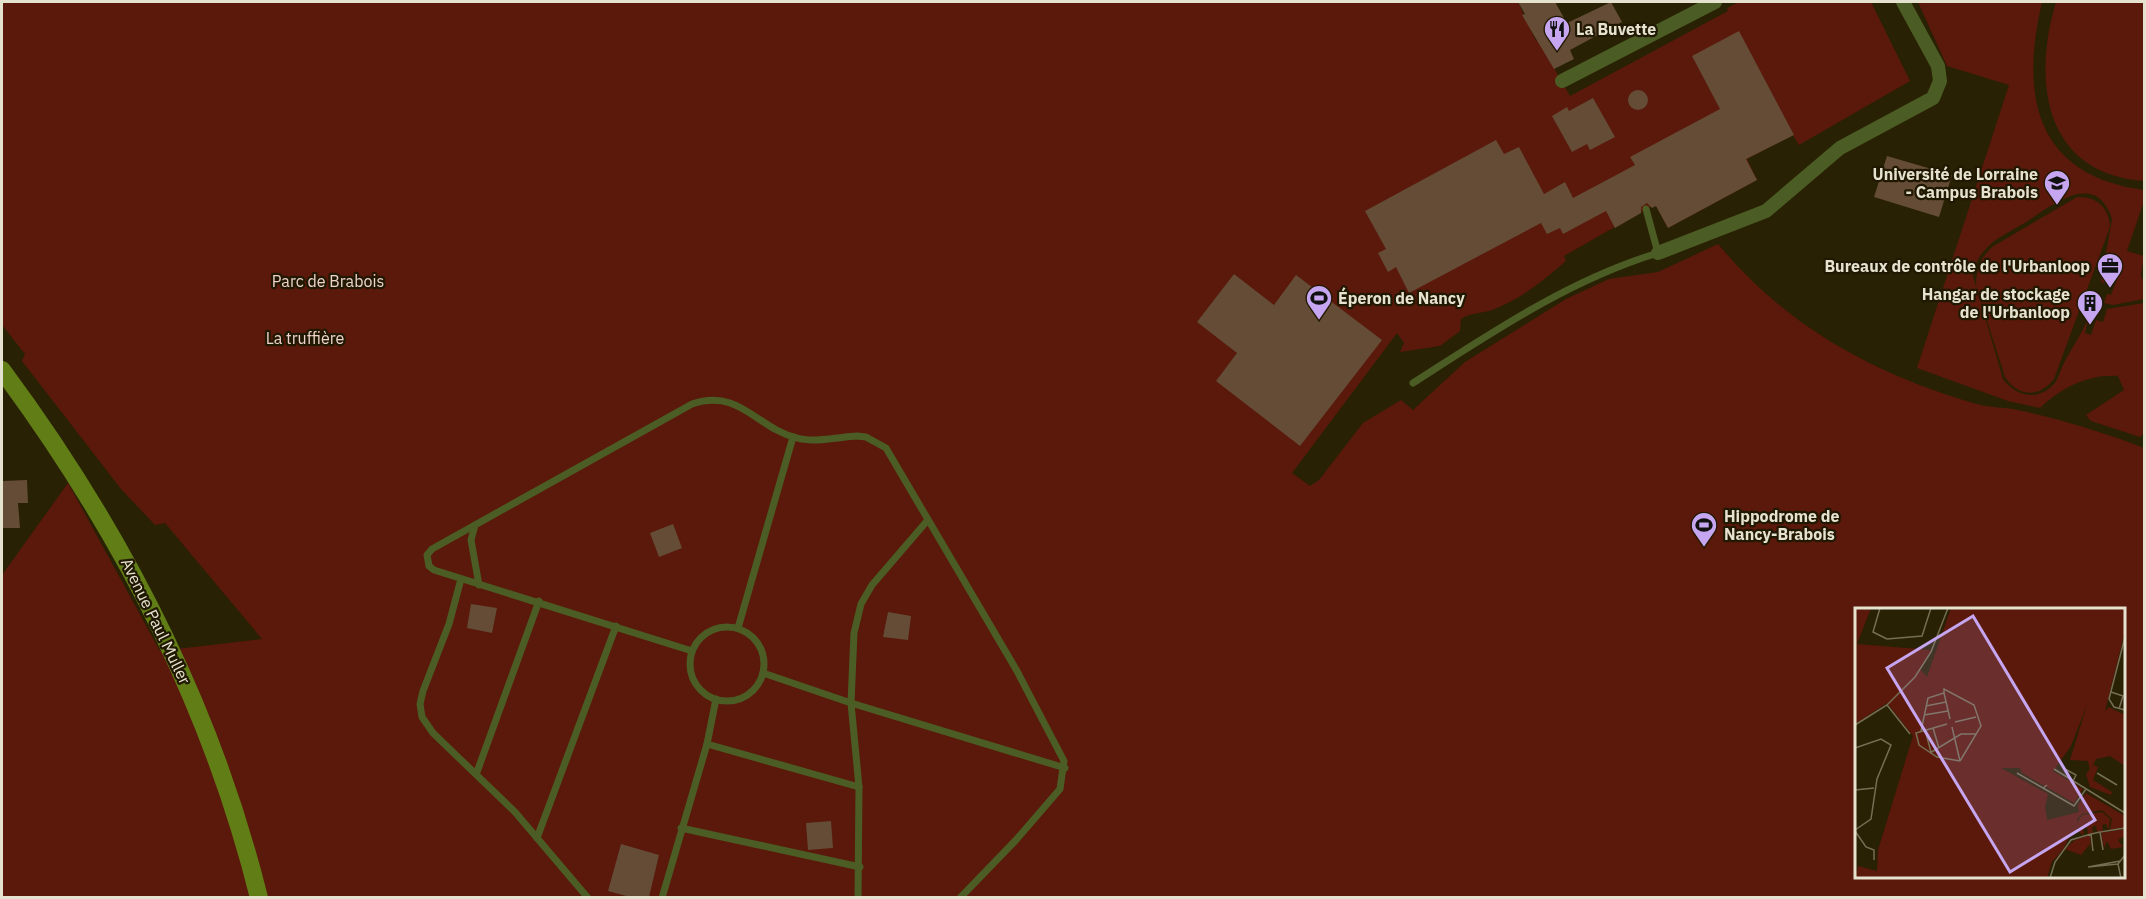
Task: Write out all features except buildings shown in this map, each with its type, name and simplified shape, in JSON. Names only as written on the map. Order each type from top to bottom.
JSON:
[{"type":"main road","name":"Avenue Paul Muller","points":[[2,370],[84,489],[122,551],[170,646],[206,728],[230,796],[259,897]]},
{"type":"street","points":[[1562,81],[1715,2]]},
{"type":"street","points":[[1658,253],[1766,211],[1840,148],[1933,98],[1940,81],[1938,66],[1903,2]]},
{"type":"lane","points":[[1413,383],[1514,319],[1566,290],[1624,263],[1658,253],[1646,209]]},
{"type":"lane","points":[[692,651],[434,570],[429,566],[427,555],[432,549],[692,404],[705,399],[724,400],[737,405],[793,437],[857,436],[876,441],[886,448],[927,521],[950,555],[1063,754],[1065,768],[1060,789],[1016,840],[960,897]]},
{"type":"lane","points":[[738,628],[793,437]]},
{"type":"lane","points":[[858,897],[859,787],[851,703],[854,633],[861,604],[872,585],[927,521]]},
{"type":"lane","points":[[475,525],[471,540],[478,585]]},
{"type":"lane","points":[[461,579],[449,624],[420,704],[425,724],[477,772],[588,897]]},
{"type":"lane","points":[[477,772],[539,602]]},
{"type":"lane","points":[[537,838],[616,626]]},
{"type":"lane","points":[[716,628],[738,628],[756,641],[762,651],[763,673],[757,686],[745,696],[731,701],[716,699],[707,695],[694,680],[691,671],[692,651],[706,633],[716,628]]},
{"type":"lane","points":[[763,673],[851,703],[1065,768]]},
{"type":"lane","points":[[671,897],[662,896],[707,744],[716,699]]},
{"type":"lane","points":[[707,744],[859,787]]},
{"type":"lane","points":[[681,828],[860,867]]},
{"type":"green space","points":[[2,2],[1518,2],[1536,41],[1538,40],[1570,96],[1728,11],[1727,8],[1739,2],[1871,2],[1910,81],[1799,145],[1793,135],[1747,159],[1757,180],[1668,228],[1655,204],[1564,256],[1566,261],[1522,295],[1503,306],[1461,319],[1460,331],[1440,346],[1400,352],[1404,343],[1397,333],[1292,473],[1310,486],[1319,480],[1363,423],[1401,400],[1413,410],[1465,362],[1566,299],[1609,279],[1658,272],[1718,244],[1772,299],[1833,343],[1866,361],[1900,377],[1973,403],[2050,418],[2144,448],[2144,897],[2,897],[2,575],[68,483],[160,651],[262,639],[165,523],[155,525],[121,489],[22,361],[25,354],[2,325]]},
{"type":"green space","points":[[1918,2],[2042,2],[2033,69],[2036,99],[2044,126],[2058,149],[2079,168],[2107,181],[2144,190],[2144,201],[2127,251],[2144,256],[2141,275],[2144,284],[2144,299],[2113,305],[2104,303],[2107,294],[2111,295],[2116,282],[2110,280],[2108,284],[2101,282],[2112,219],[2105,204],[2095,196],[2085,193],[2060,200],[1993,242],[1980,257],[1973,276],[2003,379],[2020,393],[2027,395],[2041,393],[2054,384],[2088,318],[2085,333],[2091,335],[2096,320],[2103,322],[2107,309],[2144,303],[2144,433],[2140,437],[2091,421],[2086,415],[2124,390],[2118,376],[2096,377],[2076,384],[2057,394],[2040,408],[2008,401],[1917,368],[2009,85],[1947,66]]},
{"type":"green space","points":[[2056,2],[2144,2],[2144,181],[2111,175],[2085,161],[2066,142],[2053,119],[2047,92],[2046,62],[2049,32]]},
{"type":"green space","points":[[2077,197],[2090,198],[2100,204],[2107,214],[2110,227],[2054,379],[2042,390],[2029,393],[2010,384],[2005,377],[1976,286],[1978,270],[1984,255],[1992,247]]},
{"type":"place","name":"La Buvette","points":[[1557,52]]},
{"type":"place","name":"Université de Lorraine - Campus Brabois","points":[[2057,206]]},
{"type":"place","name":"Bureaux de contrôle de l'Urbanloop","points":[[2110,289]]},
{"type":"place","name":"Éperon de Nancy","points":[[1319,321]]},
{"type":"place","name":"Hangar de stockage de l'Urbanloop","points":[[2090,326]]},
{"type":"place","name":"Hippodrome de Nancy-Brabois","points":[[1704,548]]},
{"type":"park label","name":"Parc de Brabois","points":[[328,281]]},
{"type":"park label","name":"La truffière","points":[[305,338]]}]
